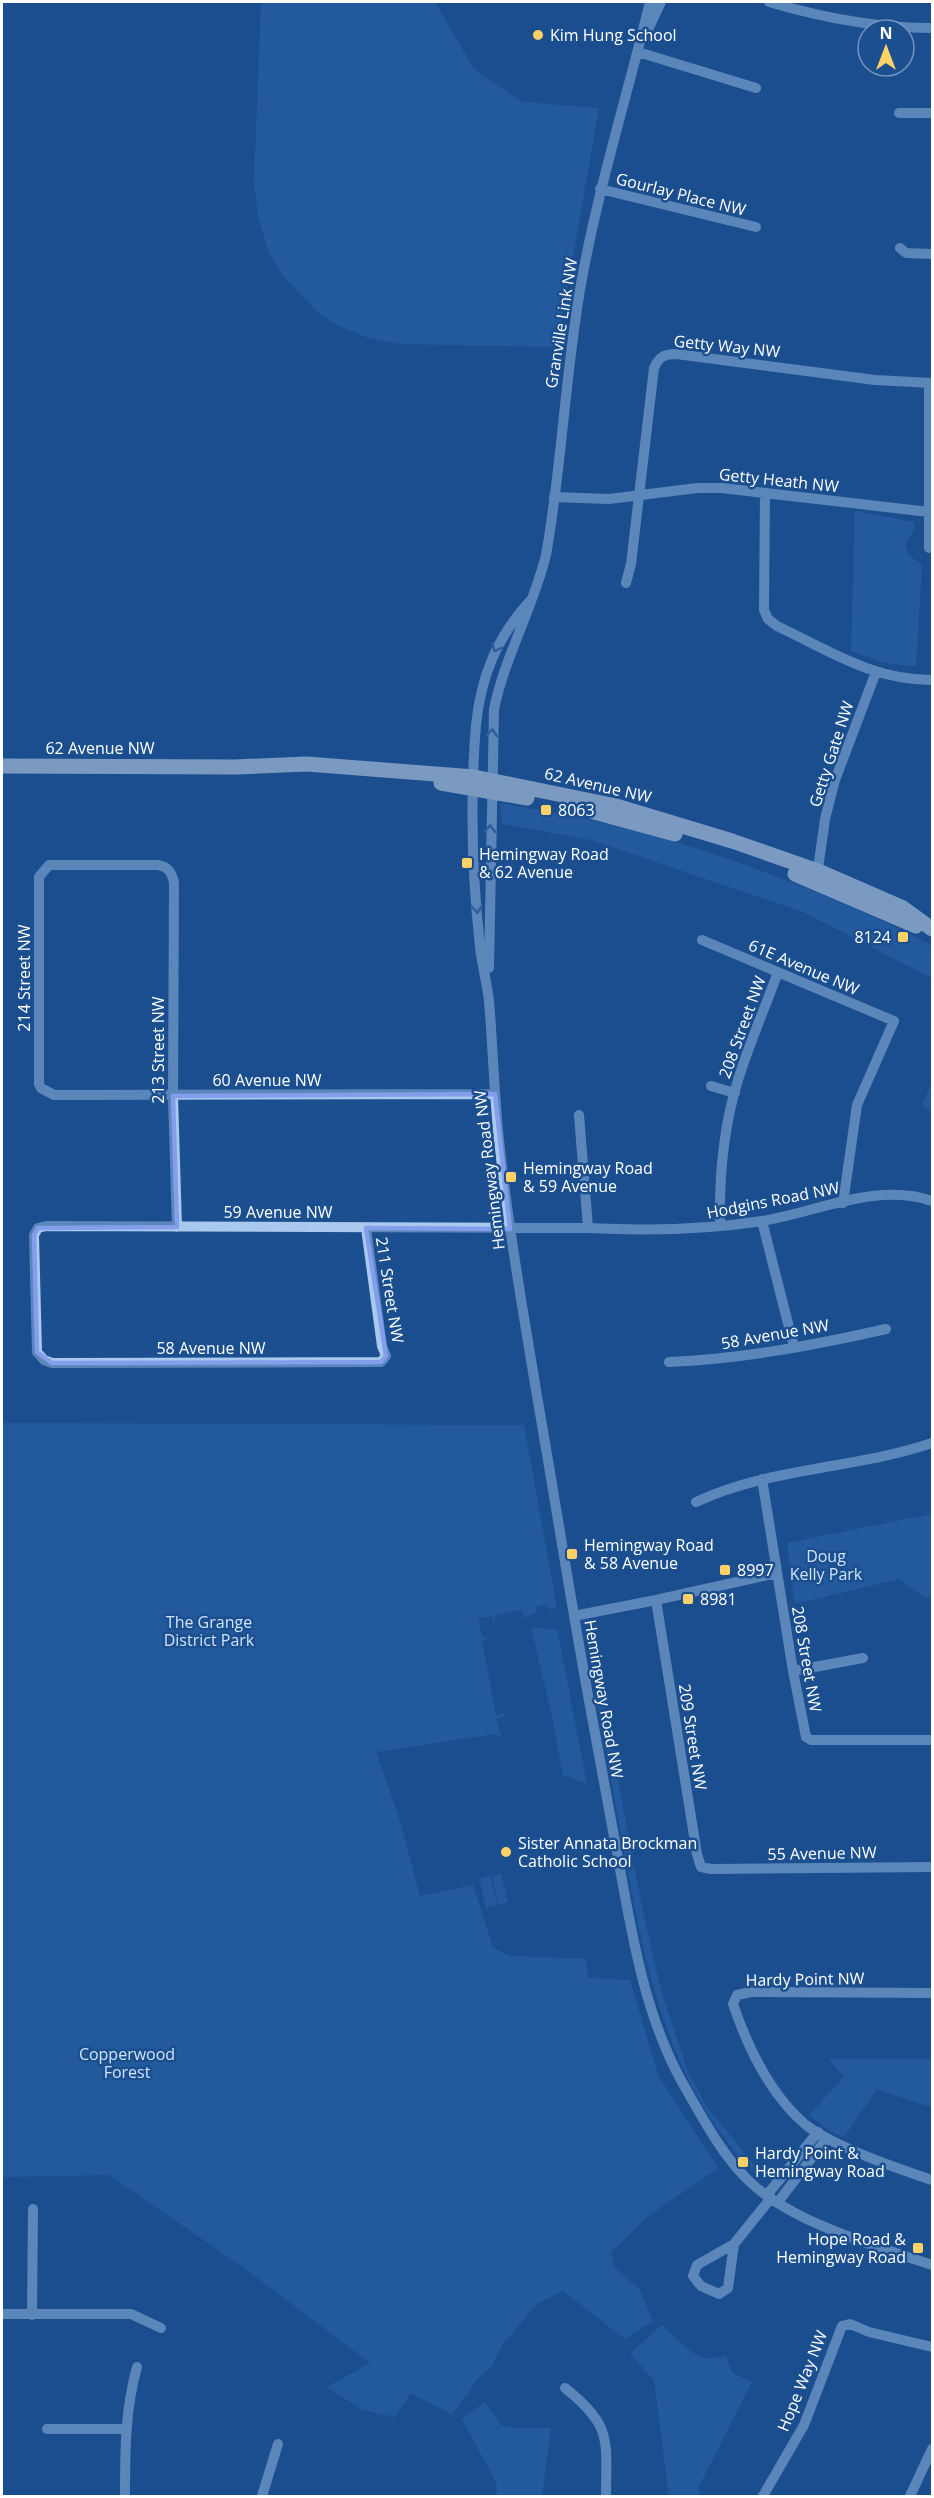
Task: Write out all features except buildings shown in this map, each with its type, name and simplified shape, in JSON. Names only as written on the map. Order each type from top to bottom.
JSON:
[{"type":"main road","points":[[2,755],[38,766]]},
{"type":"main road","name":"62 Avenue NW","points":[[2,766],[235,767],[491,786],[614,816],[817,877],[903,908],[933,931]]},
{"type":"street","name":"Granville Link NW","points":[[491,786],[494,709],[500,680],[541,576],[546,555],[564,402],[581,285],[600,189],[650,2]]},
{"type":"street","name":"Granville Link NW","points":[[638,52],[661,2]]},
{"type":"street","points":[[769,2],[817,16],[858,23],[933,28]]},
{"type":"street","points":[[638,52],[756,88]]},
{"type":"street","points":[[899,113],[933,113]]},
{"type":"street","name":"Gourlay Place NW","points":[[600,189],[756,227]]},
{"type":"street","points":[[900,248],[906,253],[933,254]]},
{"type":"street","name":"Getty Way NW","points":[[638,496],[654,368],[658,359],[665,354],[875,380],[931,384]]},
{"type":"street","points":[[929,548],[931,384]]},
{"type":"street","name":"Getty Heath NW","points":[[554,497],[609,499],[708,488],[929,512]]},
{"type":"street","points":[[765,493],[764,610],[768,619],[777,626],[876,672],[893,678],[933,680]]},
{"type":"street","points":[[626,583],[632,564],[638,496]]},
{"type":"street","name":"Granville Link NW","points":[[474,783],[476,728],[487,670],[496,647],[507,629],[530,601]]},
{"type":"street","name":"Getty Gate NW","points":[[817,877],[825,819],[835,780],[876,672]]},
{"type":"street","name":"Hemingway Road NW","points":[[474,783],[474,872],[480,950],[488,993]]},
{"type":"street","name":"Hemingway Road NW","points":[[491,786],[488,993],[495,1094],[510,1229],[574,1616],[627,1907],[651,2008],[680,2078],[724,2151],[748,2181],[791,2211],[848,2236],[933,2265]]},
{"type":"street","name":"213 Street NW","points":[[44,868],[49,865],[158,865],[164,866],[172,873],[174,883],[173,1096],[177,1227]]},
{"type":"street","name":"214 Street NW","points":[[41,1088],[39,1084],[39,877],[44,868]]},
{"type":"street","name":"61E Avenue NW","points":[[702,940],[894,1022],[857,1104],[843,1203]]},
{"type":"street","name":"208 Street NW","points":[[720,1226],[722,1156],[735,1093],[778,972]]},
{"type":"street","name":"208 Street NW","points":[[711,1086],[735,1093]]},
{"type":"street","name":"60 Avenue NW","points":[[41,1088],[54,1095],[495,1094]]},
{"type":"street","points":[[579,1115],[588,1228]]},
{"type":"street","name":"Hodgins Road NW","points":[[510,1229],[588,1228],[644,1231],[720,1226],[762,1221],[870,1196],[900,1193],[933,1201]]},
{"type":"street","points":[[762,1221],[794,1347]]},
{"type":"street","name":"59 Avenue NW","points":[[37,1352],[34,1235],[38,1228],[510,1229]]},
{"type":"street","name":"211 Street NW","points":[[366,1228],[382,1346],[386,1356]]},
{"type":"street","name":"58 Avenue NW","points":[[669,1362],[707,1360],[794,1347],[886,1329]]},
{"type":"street","name":"58 Avenue NW","points":[[37,1352],[44,1360],[52,1363],[381,1362],[386,1356]]},
{"type":"street","points":[[696,1502],[718,1491],[762,1479],[902,1453],[933,1443]]},
{"type":"street","name":"208 Street NW","points":[[762,1479],[806,1737],[811,1740],[933,1740]]},
{"type":"street","points":[[574,1616],[777,1573]]},
{"type":"street","name":"209 Street NW","points":[[656,1600],[697,1854],[702,1867],[711,1869]]},
{"type":"street","points":[[793,1671],[863,1658]]},
{"type":"street","name":"55 Avenue NW","points":[[711,1869],[933,1867]]},
{"type":"street","name":"Hardy Point NW","points":[[823,2135],[807,2125],[780,2097],[761,2069],[740,2025],[733,2004],[737,1995],[751,1992],[933,1993]]},
{"type":"street","points":[[734,2244],[728,2288],[719,2294],[701,2286],[693,2276],[697,2265],[734,2244],[823,2135],[931,2178]]},
{"type":"street","points":[[32,2315],[33,2209]]},
{"type":"street","points":[[2,2314],[131,2314],[161,2328]]},
{"type":"street","name":"Hope Way NW","points":[[763,2496],[804,2425],[842,2326],[850,2324],[869,2332],[932,2349]]},
{"type":"street","points":[[124,2496],[125,2429],[131,2388],[137,2367]]},
{"type":"street","points":[[566,2388],[584,2403],[601,2425],[606,2446],[606,2496]]},
{"type":"street","points":[[47,2429],[125,2429]]},
{"type":"street","points":[[262,2496],[278,2444]]},
{"type":"street","points":[[910,2496],[933,2449]]},
{"type":"highlighted area","points":[[495,1094],[510,1229],[366,1228],[386,1356],[381,1362],[52,1363],[37,1352],[34,1235],[38,1228],[177,1227],[173,1096]]},
{"type":"green space","points":[[261,2],[435,2],[474,69],[522,102],[599,108],[557,347],[400,344],[371,339],[321,315],[284,277],[269,253],[258,217],[254,182]]},
{"type":"green space","points":[[855,511],[914,522],[914,530],[905,544],[909,556],[922,564],[916,666],[884,663],[851,651]]},
{"type":"green space","points":[[500,803],[577,817],[644,833],[729,859],[813,891],[932,945],[932,978],[803,912],[591,840],[502,824]]},
{"type":"green space","points":[[932,1082],[932,1113],[922,1106]]},
{"type":"green space","name":"The Grange District Park","points":[[2,1423],[524,1425],[556,1603],[555,1608],[549,1609],[546,1605],[536,1606],[535,1613],[524,1618],[522,1610],[495,1615],[495,1624],[492,1616],[478,1618],[482,1637],[489,1638],[482,1642],[496,1715],[504,1713],[505,1716],[496,1719],[501,1738],[495,1734],[376,1752],[399,1818],[420,1896],[473,1885],[493,1948],[510,1956],[586,1959],[588,1978],[630,1980],[659,2077],[718,2168],[647,2217],[611,2252],[615,2268],[640,2290],[653,2321],[625,2339],[563,2291],[537,2304],[502,2345],[493,2365],[476,2380],[468,2395],[452,2415],[411,2393],[394,2417],[361,2409],[327,2387],[370,2363],[237,2263],[109,2175],[2,2177]]},
{"type":"green space","name":"Doug Kelly Park","points":[[932,1514],[932,1593],[927,1599],[899,1579],[795,1604],[787,1543]]},
{"type":"green space","points":[[596,1624],[591,1635],[642,1908],[662,1994],[688,2072],[707,2107],[760,2172],[773,2173],[770,2176],[756,2172],[745,2163],[703,2106],[669,2034],[656,1997],[637,1919],[585,1634],[587,1629]]},
{"type":"green space","points":[[531,1628],[557,1629],[587,1784],[563,1775],[551,1711]]},
{"type":"green space","points":[[501,1874],[508,1902],[498,1905],[492,1876]]},
{"type":"green space","points":[[490,1876],[497,1905],[486,1908],[480,1879]]},
{"type":"green space","points":[[829,2059],[932,2059],[932,2105],[928,2106],[877,2089],[844,2137],[833,2133],[809,2115],[844,2077]]},
{"type":"green space","points":[[662,2325],[687,2349],[704,2359],[726,2356],[732,2373],[752,2382],[699,2486],[699,2496],[669,2496],[654,2380],[630,2354]]},
{"type":"green space","points":[[485,2402],[501,2425],[511,2428],[551,2428],[542,2496],[497,2496],[496,2482],[462,2419]]},
{"type":"place","name":"Kim Hung School","points":[[538,35]]},
{"type":"place","name":"8063","points":[[546,810]]},
{"type":"place","name":"Hemingway Road & 62 Avenue","points":[[467,863]]},
{"type":"place","name":"8124","points":[[903,937]]},
{"type":"place","name":"Hemingway Road & 59 Avenue","points":[[511,1177]]},
{"type":"place","name":"Hemingway Road & 58 Avenue","points":[[572,1554]]},
{"type":"place","name":"8997","points":[[725,1570]]},
{"type":"place","name":"8981","points":[[688,1599]]},
{"type":"place","name":"Sister Annata Brockman Catholic School","points":[[506,1852]]},
{"type":"place","name":"Hardy Point & Hemingway Road","points":[[743,2162]]},
{"type":"place","name":"Hope Road & Hemingway Road","points":[[918,2248]]},
{"type":"park label","name":"Copperwood Forest","points":[[127,2063]]}]
